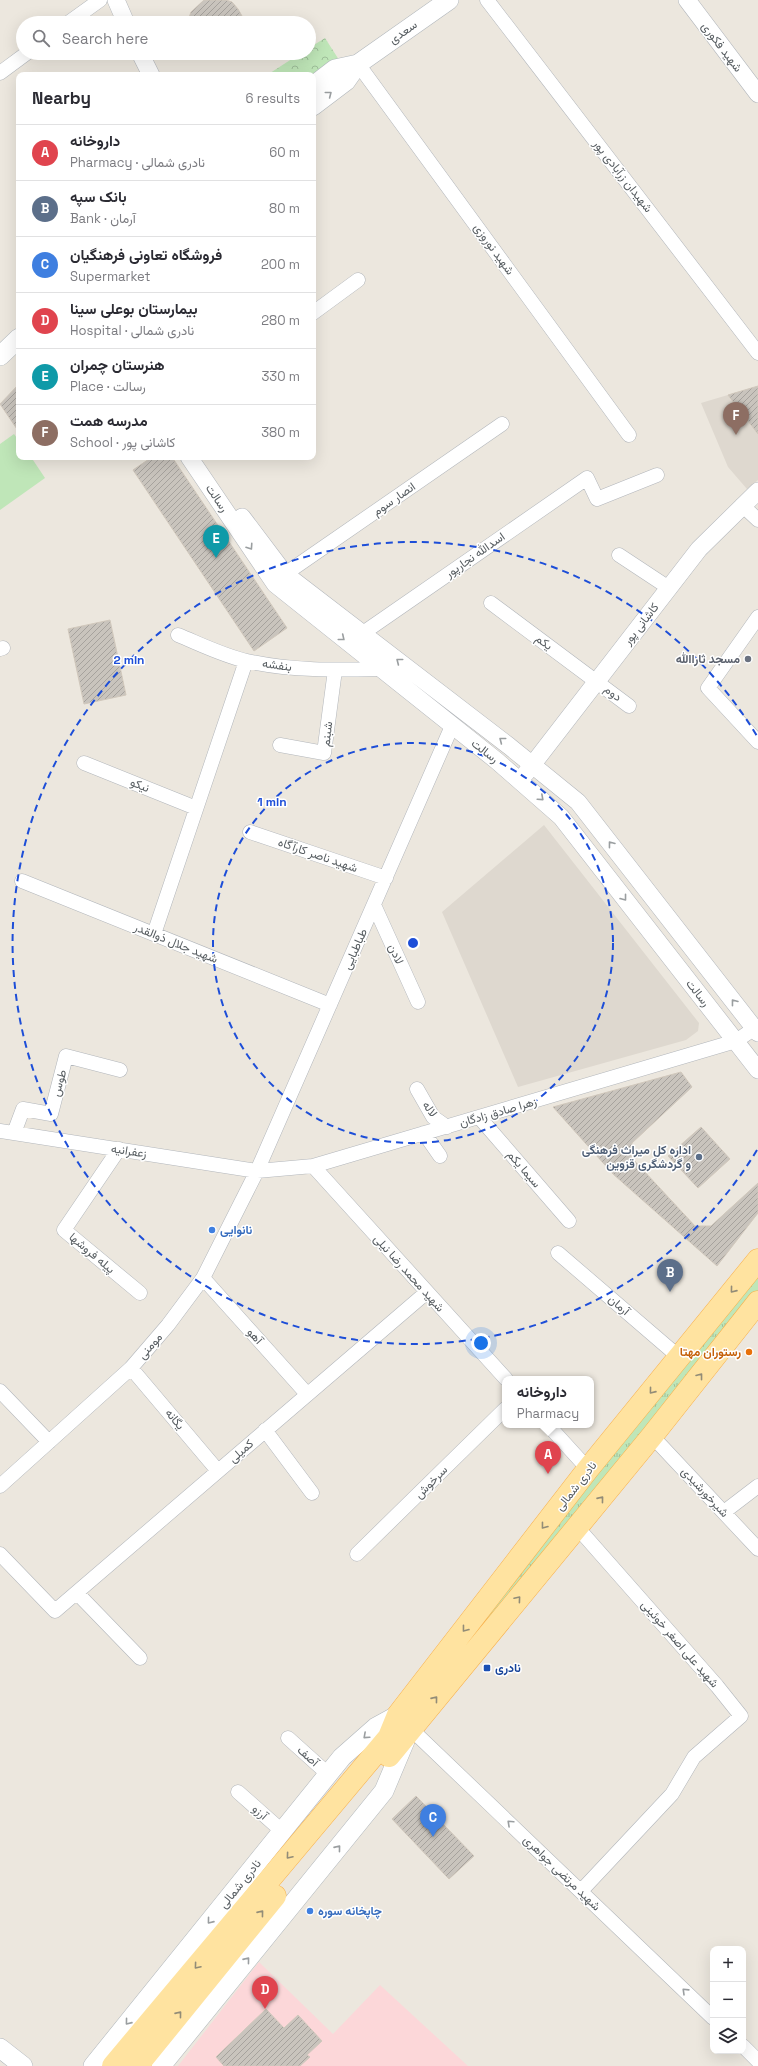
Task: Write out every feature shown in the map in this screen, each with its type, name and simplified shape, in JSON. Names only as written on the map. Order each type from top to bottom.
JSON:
[{"type":"main road","name":"سعدی","points":[[316,104],[346,81],[358,64],[449,0]]},
{"type":"main road","name":"سعدی","points":[[316,84],[335,69],[358,64]]},
{"type":"main road","points":[[0,340],[16,326]]},
{"type":"main road","points":[[0,356],[16,341]]},
{"type":"main road","name":"نادری شمالی","points":[[161,2066],[384,1792],[404,1722],[588,1469],[758,1260]]},
{"type":"main road","name":"نادری شمالی","points":[[123,2064],[389,1737],[578,1527],[758,1302]]},
{"type":"main road","name":"نادری شمالی","points":[[93,2066],[342,1757],[376,1727],[404,1722]]},
{"type":"main road","points":[[0,2048],[23,2066]]},
{"type":"street","points":[[78,16],[100,0]]},
{"type":"street","points":[[116,0],[123,16]]},
{"type":"street","name":"شهیدان زرآبادی پور","points":[[487,0],[758,353]]},
{"type":"street","name":"شهید فکوری","points":[[687,0],[758,94]]},
{"type":"street","points":[[1,69],[16,60]]},
{"type":"street","points":[[143,60],[149,72]]},
{"type":"street","name":"شهید نوروزی","points":[[358,64],[629,435]]},
{"type":"street","points":[[316,311],[358,280]]},
{"type":"street","name":"انصار سوم","points":[[285,574],[502,424]]},
{"type":"street","name":"رسالت","points":[[191,460],[274,584],[521,781],[561,817],[758,1070]]},
{"type":"street","name":"رسالت","points":[[205,460],[238,511],[285,574],[363,633],[578,802],[756,1031]]},
{"type":"street","name":"اسدالله نجارپور","points":[[363,633],[587,478],[597,499],[657,475]]},
{"type":"street","name":"کاشانی پور","points":[[521,781],[699,549],[742,505],[758,491]]},
{"type":"street","points":[[742,505],[758,520]]},
{"type":"street","points":[[619,555],[669,588]]},
{"type":"street","name":"یکم","points":[[491,602],[597,681]]},
{"type":"street","points":[[758,618],[708,688],[758,742]]},
{"type":"street","name":"بنفشه","points":[[178,635],[246,661],[297,668],[335,670],[380,669]]},
{"type":"street","points":[[154,934],[246,661]]},
{"type":"street","name":"شبنم","points":[[280,746],[324,753],[335,670]]},
{"type":"street","name":"دوم","points":[[597,681],[629,706]]},
{"type":"street","name":"طباطبایی","points":[[257,1171],[452,726]]},
{"type":"street","name":"نیکو","points":[[84,762],[196,808]]},
{"type":"street","name":"شهید ناصر کارآگاه","points":[[250,832],[386,878]]},
{"type":"street","name":"شهید جلال ذوالقدر","points":[[22,882],[330,1005]]},
{"type":"street","name":"لادن","points":[[374,905],[418,1002]]},
{"type":"street","name":"زهرا صادق زادگان","points":[[257,1171],[312,1166],[736,1041],[756,1031]]},
{"type":"street","name":"طوس","points":[[7,1132],[23,1109],[51,1114],[66,1056],[120,1070]]},
{"type":"street","name":"لاله","points":[[416,1089],[433,1117],[447,1127]]},
{"type":"street","name":"سیما یکم","points":[[479,1117],[569,1221]]},
{"type":"street","name":"زعفرانیه","points":[[7,1132],[257,1171]]},
{"type":"street","points":[[424,1133],[440,1156]]},
{"type":"street","name":"پیله فروشها","points":[[119,1149],[64,1230],[140,1293]]},
{"type":"street","name":"شهید محمد رضا نیلی","points":[[312,1166],[503,1376]]},
{"type":"street","name":"مومنی","points":[[0,1486],[131,1368],[168,1325],[203,1278],[257,1171]]},
{"type":"street","name":"آرمان","points":[[558,1253],[679,1357]]},
{"type":"street","name":"آهو","points":[[203,1278],[307,1394]]},
{"type":"street","name":"کمیلی","points":[[0,1554],[55,1611],[427,1292]]},
{"type":"street","name":"یگانه","points":[[131,1368],[218,1471]]},
{"type":"street","points":[[0,1391],[49,1442]]},
{"type":"street","name":"سرخوش","points":[[358,1554],[502,1412]]},
{"type":"street","points":[[551,1428],[588,1469]]},
{"type":"street","points":[[265,1430],[312,1493]]},
{"type":"street","name":"شیرخورشیدی","points":[[652,1436],[758,1549]]},
{"type":"street","points":[[724,1512],[758,1486]]},
{"type":"street","name":"شهید علی اصغر خوئینی","points":[[578,1527],[741,1716],[694,1757],[672,1794],[581,1891]]},
{"type":"street","points":[[77,1593],[140,1658]]},
{"type":"street","name":"شهید مرتضی جواهری","points":[[404,1722],[710,2015]]},
{"type":"street","name":"آصف","points":[[288,1738],[328,1774]]},
{"type":"street","name":"آرزو","points":[[238,1792],[282,1831]]},
{"type":"street","points":[[746,2049],[758,2061]]},
{"type":"shaded area","points":[[758,386],[758,480],[747,489],[728,467],[701,403]]},
{"type":"shaded area","points":[[544,825],[699,1023],[698,1031],[686,1040],[518,1087],[442,912]]},
{"type":"shaded area","points":[[259,1962],[333,2034],[380,1985],[468,2066],[178,2066]]},
{"type":"green space","points":[[325,38],[341,63],[316,74],[316,72],[272,72],[290,60],[316,60],[316,44]]},
{"type":"green space","points":[[14,434],[16,437],[16,460],[33,460],[45,478],[0,510],[0,444]]},
{"type":"green space","points":[[758,1260],[758,1302],[449,1682],[434,1668]]},
{"type":"building","points":[[204,0],[226,0],[232,2],[242,16],[190,16],[191,12]]},
{"type":"building","points":[[758,386],[758,434],[728,395]]},
{"type":"building","points":[[16,387],[16,428],[0,404]]},
{"type":"building","points":[[148,460],[174,460],[287,628],[254,651],[133,470]]},
{"type":"building","points":[[110,620],[126,695],[84,704],[68,629]]},
{"type":"building","points":[[681,1072],[692,1087],[632,1143],[631,1157],[695,1226],[711,1226],[758,1183],[758,1213],[717,1266],[613,1174],[553,1107]]},
{"type":"building","name":"اداره کل میراث فرهنگی و گردشگری قزوین","points":[[701,1127],[730,1159],[698,1188],[668,1156]]},
{"type":"building","points":[[416,1796],[474,1856],[449,1879],[392,1819]]},
{"type":"building","points":[[266,2009],[284,2028],[298,2015],[322,2041],[307,2055],[310,2057],[300,2066],[224,2066],[216,2057]]},
{"type":"place","name":"مدرسه همت","points":[[736,435]]},
{"type":"place","name":"هنرستان چمران","points":[[216,558]]},
{"type":"place","name":"مسجد ثاراالله","points":[[748,659]]},
{"type":"place","name":"اداره کل میراث فرهنگی و گردشگری قزوین","points":[[699,1157]]},
{"type":"place","name":"نانوایی","points":[[212,1230]]},
{"type":"place","name":"بانک سپه","points":[[670,1292]]},
{"type":"place","name":"رستوران مهتا","points":[[749,1352]]},
{"type":"place","name":"داروخانه","points":[[548,1474]]},
{"type":"place","name":"نادری","points":[[487,1668]]},
{"type":"place","name":"فروشگاه تعاونی فرهنگیان","points":[[433,1837]]},
{"type":"place","name":"چاپخانه سوره","points":[[310,1911]]},
{"type":"place","name":"بیمارستان بوعلی سینا","points":[[265,2009]]}]
